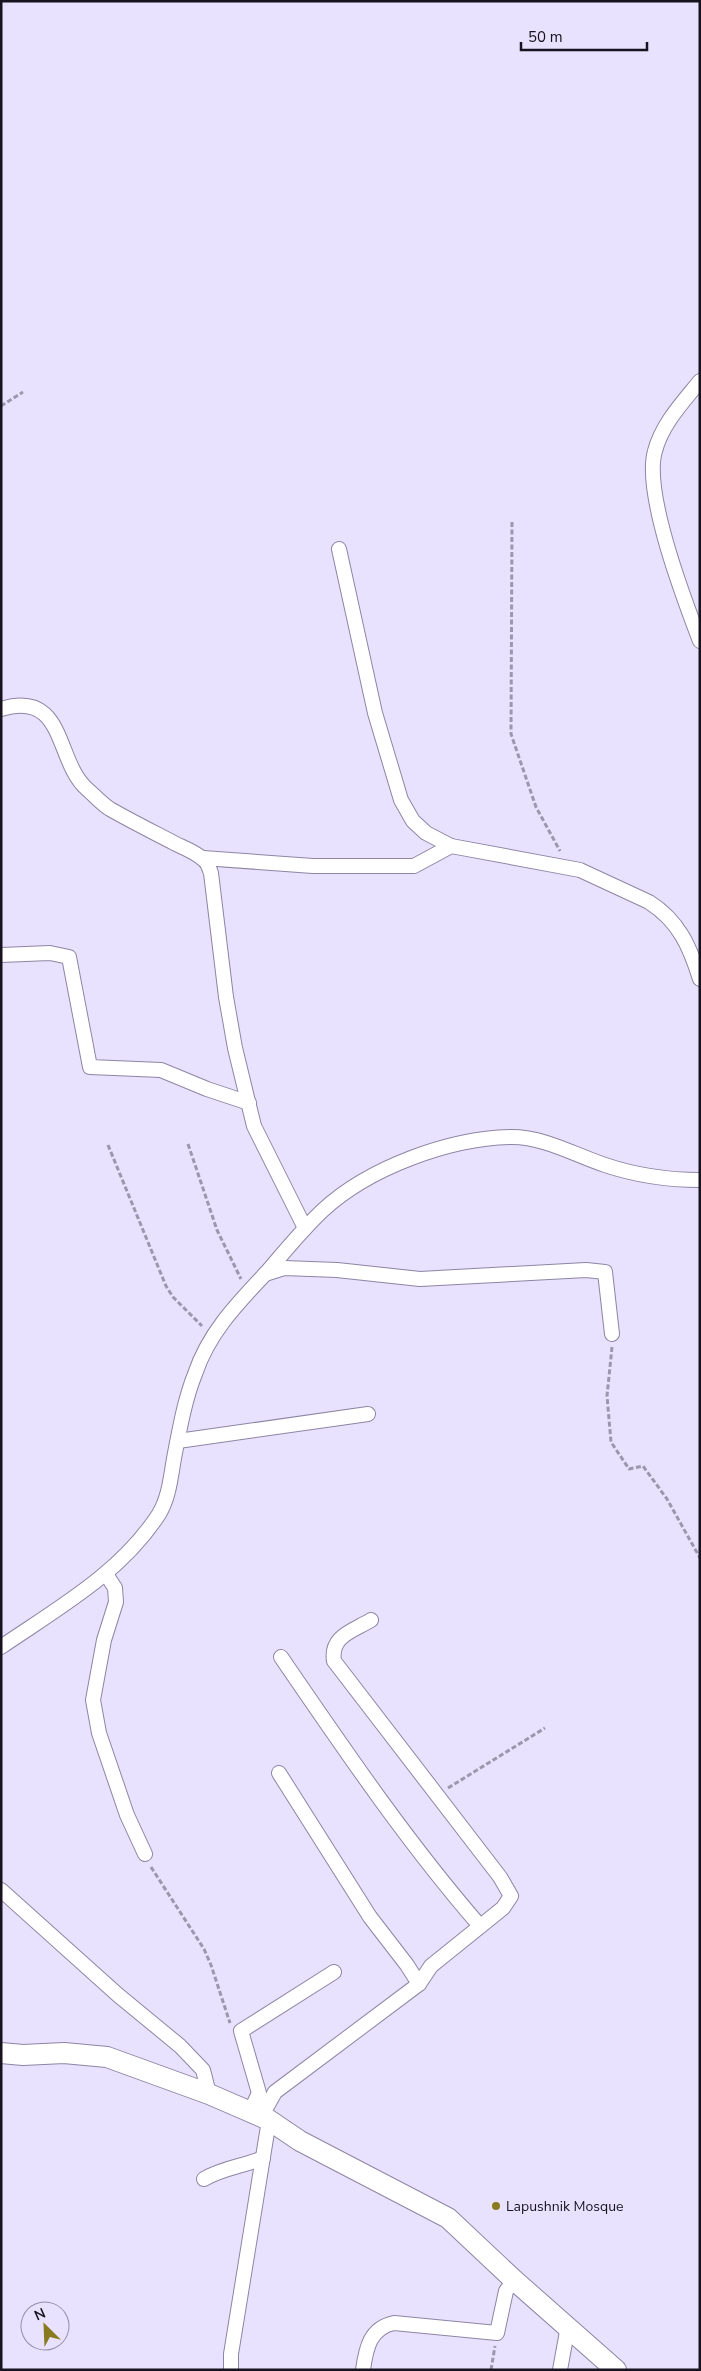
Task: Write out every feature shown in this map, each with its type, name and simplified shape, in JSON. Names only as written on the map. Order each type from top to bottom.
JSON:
[{"type":"street","points":[[700,381],[674,414],[659,439],[652,461],[658,510],[668,548],[700,641]]},
{"type":"street","points":[[339,549],[374,713],[401,800],[413,820],[426,833],[451,846],[580,870],[658,908],[695,946],[700,980]]},
{"type":"street","points":[[1,709],[24,706],[39,710],[51,720],[58,730],[73,770],[83,785],[109,808],[203,858],[313,866],[414,866],[451,846]]},
{"type":"street","points":[[203,858],[212,873],[226,997],[254,1126],[305,1228]]},
{"type":"street","points":[[1,955],[50,953],[69,957],[90,1067],[161,1070],[207,1090],[249,1103]]},
{"type":"street","points":[[1,1647],[82,1593],[106,1574],[134,1546],[166,1500],[185,1405],[195,1372],[213,1337],[223,1320],[247,1292],[305,1228],[336,1199],[381,1172],[430,1151],[490,1139],[514,1137],[531,1139],[608,1166],[664,1178],[700,1180]]},
{"type":"street","points":[[264,1274],[284,1268],[338,1270],[420,1279],[586,1270],[605,1272],[612,1334]]},
{"type":"street","points":[[178,1441],[368,1414]]},
{"type":"street","points":[[106,1574],[115,1588],[116,1602],[104,1640],[93,1700],[99,1733],[127,1815],[145,1854]]},
{"type":"street","points":[[260,2117],[275,2092],[419,1984],[431,1966],[503,1908],[511,1896],[500,1876],[334,1661],[332,1650],[336,1641],[371,1620]]},
{"type":"street","points":[[282,1657],[338,1740],[443,1883],[480,1926]]},
{"type":"street","points":[[279,1773],[370,1917],[407,1965],[419,1984]]},
{"type":"street","points":[[1,1890],[118,1995],[180,2046],[203,2070],[209,2094]]},
{"type":"street","points":[[231,2370],[231,2354],[264,2158],[259,2093],[241,2031],[334,1972]]},
{"type":"street","points":[[1,2053],[24,2055],[64,2053],[107,2057],[209,2094],[260,2117],[300,2141],[448,2218],[514,2280],[616,2370]]},
{"type":"street","points":[[204,2179],[219,2171],[243,2166],[264,2158]]},
{"type":"street","points":[[363,2370],[366,2349],[373,2335],[387,2325],[394,2323],[497,2333],[506,2291],[514,2280]]},
{"type":"street","points":[[560,2370],[568,2326]]},
{"type":"path","points":[[1,406],[23,392]]},
{"type":"path","points":[[512,522],[511,734],[536,807],[570,868]]},
{"type":"path","points":[[188,1144],[217,1230],[247,1292]]},
{"type":"path","points":[[108,1145],[166,1286],[173,1297],[213,1337]]},
{"type":"path","points":[[612,1334],[607,1396],[611,1442],[629,1470],[643,1466],[666,1499],[700,1558]]},
{"type":"path","points":[[437,1796],[466,1775],[545,1728]]},
{"type":"path","points":[[145,1854],[159,1880],[204,1949],[231,2026]]},
{"type":"path","points":[[491,2370],[497,2333]]},
{"type":"place","name":"Lapushnik Mosque","points":[[496,2206]]}]
